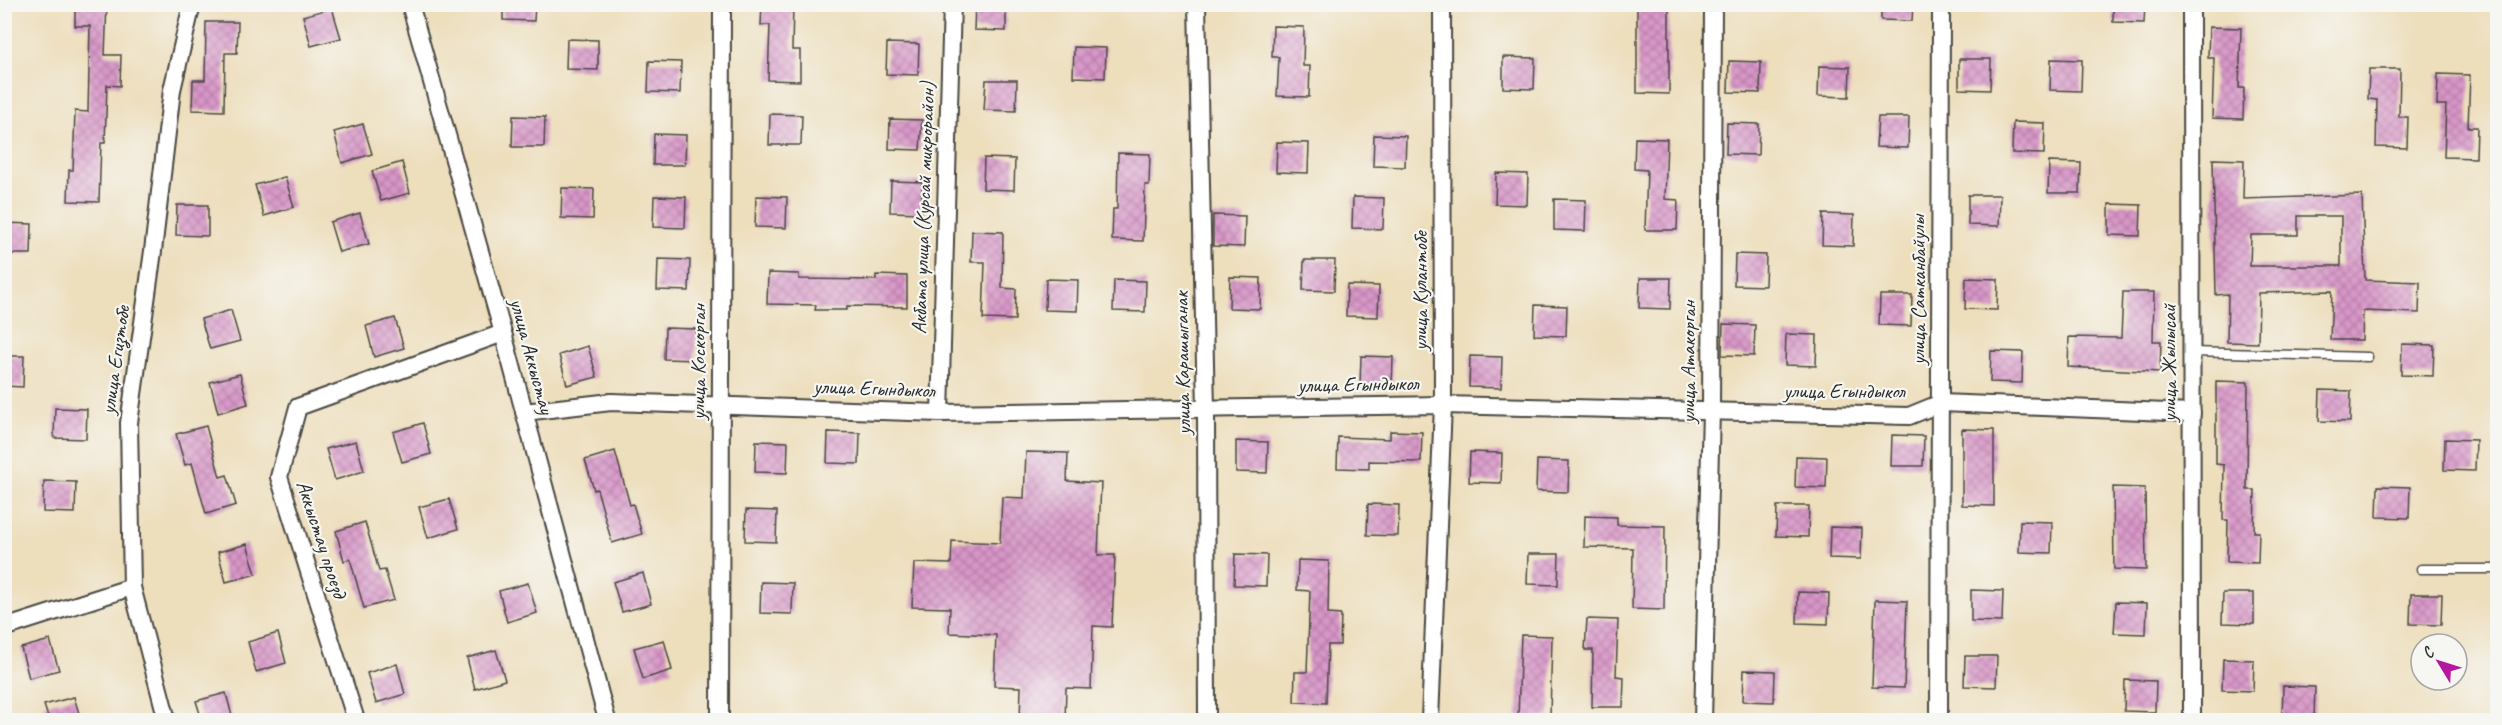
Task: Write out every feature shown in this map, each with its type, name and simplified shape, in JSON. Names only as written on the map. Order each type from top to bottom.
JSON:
[{"type":"street","name":"улица Егизтобе","points":[[167,720],[132,587],[129,423],[172,90],[192,4]]},
{"type":"street","name":"улица Аккыстау","points":[[410,4],[503,333],[608,720]]},
{"type":"street","name":"улица Коскорган","points":[[720,720],[722,4]]},
{"type":"street","name":"Акбата улица (Курсай микрорайон)","points":[[940,413],[952,4]]},
{"type":"street","name":"улица Карашыганак","points":[[1197,4],[1206,409],[1207,720]]},
{"type":"street","name":"улица Кулантобе","points":[[1430,720],[1443,405],[1442,4]]},
{"type":"street","name":"улица Атакорган","points":[[1703,720],[1711,411],[1713,4]]},
{"type":"street","name":"улица Сатканбайулы","points":[[1939,720],[1941,4]]},
{"type":"street","name":"улица Жылысай","points":[[2191,4],[2192,720]]},
{"type":"street","name":"Аккыстау проезд","points":[[356,720],[279,477],[298,407],[503,333]]},
{"type":"street","name":"улица Егындыкол","points":[[524,412],[612,402],[940,413],[1443,405],[1909,416],[1941,403],[2192,413]]},
{"type":"street","points":[[4,628],[132,587]]},
{"type":"lane","points":[[2192,352],[2368,357]]},
{"type":"lane","points":[[2421,568],[2498,569]]},
{"type":"building","points":[[75,4],[107,4],[105,55],[121,55],[120,86],[107,85],[105,143],[101,143],[99,202],[68,201],[69,170],[73,170],[75,111],[88,112],[90,26],[75,26]]},
{"type":"building","points":[[503,4],[535,4],[534,21],[503,20]]},
{"type":"building","points":[[762,4],[793,4],[792,50],[800,50],[800,81],[768,80],[770,25],[761,25]]},
{"type":"building","points":[[975,4],[1006,4],[1006,31],[974,30]]},
{"type":"building","points":[[1881,4],[1913,4],[1912,21],[1881,20]]},
{"type":"building","points":[[2113,4],[2145,4],[2144,23],[2113,22]]},
{"type":"building","points":[[1637,6],[1669,7],[1669,94],[1637,93]]},
{"type":"building","points":[[332,8],[341,38],[311,46],[303,16]]},
{"type":"building","points":[[206,22],[238,22],[237,53],[225,53],[224,111],[192,110],[193,80],[205,80]]},
{"type":"building","points":[[1273,26],[1304,27],[1303,66],[1310,66],[1309,97],[1277,96],[1279,57],[1272,57]]},
{"type":"building","points":[[2209,27],[2241,28],[2239,88],[2244,88],[2243,119],[2212,118],[2214,58],[2208,58]]},
{"type":"building","points":[[567,39],[598,40],[598,70],[566,69]]},
{"type":"building","points":[[887,43],[919,44],[918,75],[886,74]]},
{"type":"building","points":[[1074,47],[1106,48],[1105,78],[1073,77]]},
{"type":"building","points":[[1503,57],[1535,58],[1534,89],[1503,88]]},
{"type":"building","points":[[1959,59],[1991,59],[1990,90],[1959,89]]},
{"type":"building","points":[[2051,59],[2082,60],[2081,91],[2050,90]]},
{"type":"building","points":[[649,61],[681,62],[680,93],[648,92]]},
{"type":"building","points":[[1729,61],[1761,62],[1760,93],[1728,92]]},
{"type":"building","points":[[1819,66],[1850,67],[1849,97],[1818,96]]},
{"type":"building","points":[[2369,69],[2400,69],[2399,117],[2408,117],[2407,148],[2376,147],[2377,100],[2368,99]]},
{"type":"building","points":[[2438,74],[2470,75],[2468,127],[2477,127],[2476,158],[2444,157],[2446,105],[2437,105]]},
{"type":"building","points":[[986,80],[1017,80],[1016,111],[984,110]]},
{"type":"building","points":[[770,114],[802,115],[801,145],[769,145]]},
{"type":"building","points":[[513,116],[545,117],[544,147],[512,147]]},
{"type":"building","points":[[1878,117],[1909,117],[1908,148],[1876,147]]},
{"type":"building","points":[[890,119],[922,120],[920,150],[889,149]]},
{"type":"building","points":[[2013,122],[2045,123],[2044,154],[2012,153]]},
{"type":"building","points":[[1727,123],[1759,124],[1758,155],[1726,154]]},
{"type":"building","points":[[363,124],[372,154],[342,163],[334,132]]},
{"type":"building","points":[[654,134],[686,135],[685,165],[653,165]]},
{"type":"building","points":[[1374,135],[1406,136],[1405,167],[1373,166]]},
{"type":"building","points":[[1635,138],[1667,139],[1665,199],[1678,200],[1677,230],[1645,230],[1647,170],[1634,169]]},
{"type":"building","points":[[1277,142],[1309,143],[1308,173],[1276,172]]},
{"type":"building","points":[[1118,153],[1150,154],[1149,185],[1145,185],[1143,241],[1112,240],[1113,209],[1117,209]]},
{"type":"building","points":[[984,158],[1015,159],[1014,190],[983,189]]},
{"type":"building","points":[[2213,159],[2244,160],[2243,199],[2362,195],[2365,280],[2420,282],[2419,313],[2363,311],[2362,340],[2330,340],[2332,291],[2259,293],[2258,343],[2227,342],[2228,294],[2216,295]],"holes":[[[2298,216],[2341,216],[2341,266],[2250,266],[2251,235],[2298,235]]]},
{"type":"building","points":[[402,162],[410,193],[381,201],[372,171]]},
{"type":"building","points":[[2049,162],[2081,163],[2080,193],[2048,193]]},
{"type":"building","points":[[1496,173],[1528,174],[1527,205],[1495,204]]},
{"type":"building","points":[[285,177],[294,207],[264,216],[255,185]]},
{"type":"building","points":[[891,181],[922,182],[922,213],[890,212]]},
{"type":"building","points":[[562,188],[594,189],[593,219],[561,218]]},
{"type":"building","points":[[1968,195],[2000,195],[1999,226],[1968,225]]},
{"type":"building","points":[[654,196],[686,197],[685,228],[653,227]]},
{"type":"building","points":[[756,196],[787,197],[786,228],[755,227]]},
{"type":"building","points":[[1353,197],[1384,198],[1383,229],[1352,228]]},
{"type":"building","points":[[1554,199],[1586,200],[1585,231],[1554,230]]},
{"type":"building","points":[[2109,204],[2141,205],[2140,236],[2109,235]]},
{"type":"building","points":[[177,205],[208,205],[208,236],[176,235]]},
{"type":"building","points":[[360,213],[369,244],[339,252],[330,222]]},
{"type":"building","points":[[1823,214],[1854,215],[1853,246],[1822,245]]},
{"type":"building","points":[[1213,215],[1245,216],[1244,247],[1213,246]]},
{"type":"building","points":[[4,223],[32,224],[31,254],[4,254]]},
{"type":"building","points":[[972,231],[1003,232],[1002,288],[1016,289],[1015,320],[983,319],[985,262],[971,262]]},
{"type":"building","points":[[1735,254],[1766,255],[1765,286],[1734,285]]},
{"type":"building","points":[[658,259],[690,260],[689,291],[657,290]]},
{"type":"building","points":[[1304,260],[1335,260],[1334,291],[1303,290]]},
{"type":"building","points":[[768,273],[799,274],[799,279],[876,280],[876,275],[907,276],[907,307],[847,306],[847,310],[815,310],[816,305],[767,304]]},
{"type":"building","points":[[1230,277],[1261,278],[1260,309],[1229,308]]},
{"type":"building","points":[[1640,278],[1671,278],[1670,309],[1639,308]]},
{"type":"building","points":[[1966,278],[1998,279],[1997,310],[1965,309]]},
{"type":"building","points":[[1046,279],[1078,280],[1077,311],[1045,310]]},
{"type":"building","points":[[1114,280],[1146,281],[1145,312],[1113,311]]},
{"type":"building","points":[[1347,285],[1379,286],[1378,317],[1346,316]]},
{"type":"building","points":[[2123,292],[2154,292],[2153,341],[2161,341],[2160,372],[2068,367],[2069,337],[2121,338]]},
{"type":"building","points":[[1880,295],[1912,295],[1911,326],[1879,325]]},
{"type":"building","points":[[1535,305],[1567,306],[1566,336],[1534,335]]},
{"type":"building","points":[[231,310],[240,341],[210,349],[201,319]]},
{"type":"building","points":[[395,318],[404,348],[374,357],[366,326]]},
{"type":"building","points":[[1723,324],[1755,325],[1754,356],[1722,355]]},
{"type":"building","points":[[665,328],[696,329],[695,360],[664,359]]},
{"type":"building","points":[[1786,334],[1817,335],[1816,366],[1785,365]]},
{"type":"building","points":[[2402,344],[2434,345],[2433,376],[2401,375]]},
{"type":"building","points":[[588,346],[597,377],[567,385],[559,355]]},
{"type":"building","points":[[1991,351],[2023,352],[2022,383],[1990,382]]},
{"type":"building","points":[[4,356],[24,356],[23,387],[4,386]]},
{"type":"building","points":[[1361,356],[1393,357],[1392,388],[1360,387]]},
{"type":"building","points":[[1470,356],[1502,357],[1501,388],[1469,387]]},
{"type":"building","points":[[240,374],[248,404],[218,413],[210,382]]},
{"type":"building","points":[[2216,381],[2248,382],[2247,490],[2255,490],[2254,532],[2259,532],[2258,563],[2227,562],[2228,520],[2223,520],[2224,465],[2216,464]]},
{"type":"building","points":[[2320,390],[2351,391],[2350,422],[2319,421]]},
{"type":"building","points":[[55,408],[87,409],[86,439],[54,438]]},
{"type":"building","points":[[423,423],[431,454],[402,462],[393,432]]},
{"type":"building","points":[[206,426],[220,477],[227,475],[236,505],[206,514],[192,463],[185,465],[176,434]]},
{"type":"building","points":[[1962,429],[1994,430],[1994,506],[1962,505]]},
{"type":"building","points":[[1390,431],[1422,432],[1421,462],[1369,461],[1369,469],[1337,468],[1338,437],[1390,439]]},
{"type":"building","points":[[828,432],[860,433],[859,464],[827,463]]},
{"type":"building","points":[[1892,435],[1924,436],[1923,466],[1891,466]]},
{"type":"building","points":[[2445,439],[2476,440],[2475,471],[2444,470]]},
{"type":"building","points":[[356,441],[364,471],[335,480],[326,449]]},
{"type":"building","points":[[756,441],[788,442],[787,473],[755,472]]},
{"type":"building","points":[[1236,441],[1268,442],[1267,473],[1236,472]]},
{"type":"building","points":[[615,451],[630,505],[633,504],[642,534],[612,543],[597,489],[594,490],[585,460]]},
{"type":"building","points":[[1026,452],[1068,453],[1067,481],[1101,483],[1098,555],[1115,555],[1112,627],[1093,626],[1091,689],[1066,688],[1065,720],[1020,720],[1021,687],[994,686],[996,635],[949,633],[950,608],[912,607],[914,563],[951,564],[952,541],[1000,543],[1002,497],[1024,498]]},
{"type":"building","points":[[1470,452],[1502,453],[1501,483],[1469,482]]},
{"type":"building","points":[[1796,456],[1827,457],[1826,488],[1795,487]]},
{"type":"building","points":[[1537,460],[1569,461],[1568,492],[1536,491]]},
{"type":"building","points":[[44,481],[76,482],[75,513],[43,512]]},
{"type":"building","points":[[2378,486],[2410,487],[2409,518],[2377,517]]},
{"type":"building","points":[[2113,487],[2145,488],[2146,570],[2114,569]]},
{"type":"building","points":[[449,499],[458,529],[428,538],[419,507]]},
{"type":"building","points":[[1368,504],[1399,505],[1398,536],[1367,535]]},
{"type":"building","points":[[1777,506],[1809,506],[1808,537],[1776,536]]},
{"type":"building","points":[[746,510],[777,511],[776,542],[745,541]]},
{"type":"building","points":[[1585,516],[1617,517],[1617,525],[1665,526],[1664,610],[1632,609],[1633,548],[1584,547]]},
{"type":"building","points":[[2020,521],[2052,522],[2051,553],[2019,552]]},
{"type":"building","points":[[365,522],[379,571],[385,570],[394,600],[364,608],[350,559],[344,561],[336,531]]},
{"type":"building","points":[[1830,527],[1862,528],[1861,559],[1829,558]]},
{"type":"building","points":[[247,544],[256,574],[226,582],[218,552]]},
{"type":"building","points":[[1235,554],[1267,555],[1266,586],[1234,585]]},
{"type":"building","points":[[1528,554],[1559,554],[1558,585],[1527,584]]},
{"type":"building","points":[[1298,560],[1329,561],[1328,614],[1341,615],[1340,645],[1328,645],[1326,703],[1294,702],[1295,672],[1307,672],[1310,591],[1297,590]]},
{"type":"building","points":[[643,573],[651,604],[622,612],[613,582]]},
{"type":"building","points":[[761,582],[793,583],[792,614],[760,613]]},
{"type":"building","points":[[528,583],[537,613],[507,622],[499,591]]},
{"type":"building","points":[[1971,590],[2003,591],[2002,622],[1971,621]]},
{"type":"building","points":[[1798,592],[1829,593],[1828,624],[1797,623]]},
{"type":"building","points":[[2223,593],[2254,593],[2254,624],[2222,623]]},
{"type":"building","points":[[2411,594],[2442,594],[2441,625],[2410,624]]},
{"type":"building","points":[[1875,600],[1907,601],[1904,688],[1872,687]]},
{"type":"building","points":[[2116,602],[2147,603],[2146,634],[2114,633]]},
{"type":"building","points":[[1587,619],[1618,620],[1616,676],[1624,677],[1623,707],[1592,707],[1593,650],[1585,650]]},
{"type":"building","points":[[278,633],[286,663],[256,672],[248,642]]},
{"type":"building","points":[[1521,635],[1552,636],[1550,717],[1518,717]]},
{"type":"building","points":[[50,640],[59,670],[29,678],[21,648]]},
{"type":"building","points":[[664,640],[672,670],[643,679],[634,648]]},
{"type":"building","points":[[496,650],[505,680],[475,689],[467,658]]},
{"type":"building","points":[[1965,656],[1997,656],[1996,687],[1964,686]]},
{"type":"building","points":[[2223,659],[2254,660],[2253,691],[2222,690]]},
{"type":"building","points":[[397,664],[405,694],[376,703],[367,673]]},
{"type":"building","points":[[1744,670],[1775,671],[1774,702],[1743,701]]},
{"type":"building","points":[[2125,680],[2156,681],[2155,712],[2124,711]]},
{"type":"building","points":[[2283,686],[2315,687],[2314,718],[2282,717]]},
{"type":"building","points":[[226,693],[233,720],[202,720],[196,701]]},
{"type":"building","points":[[74,697],[81,720],[49,720],[44,705]]}]
